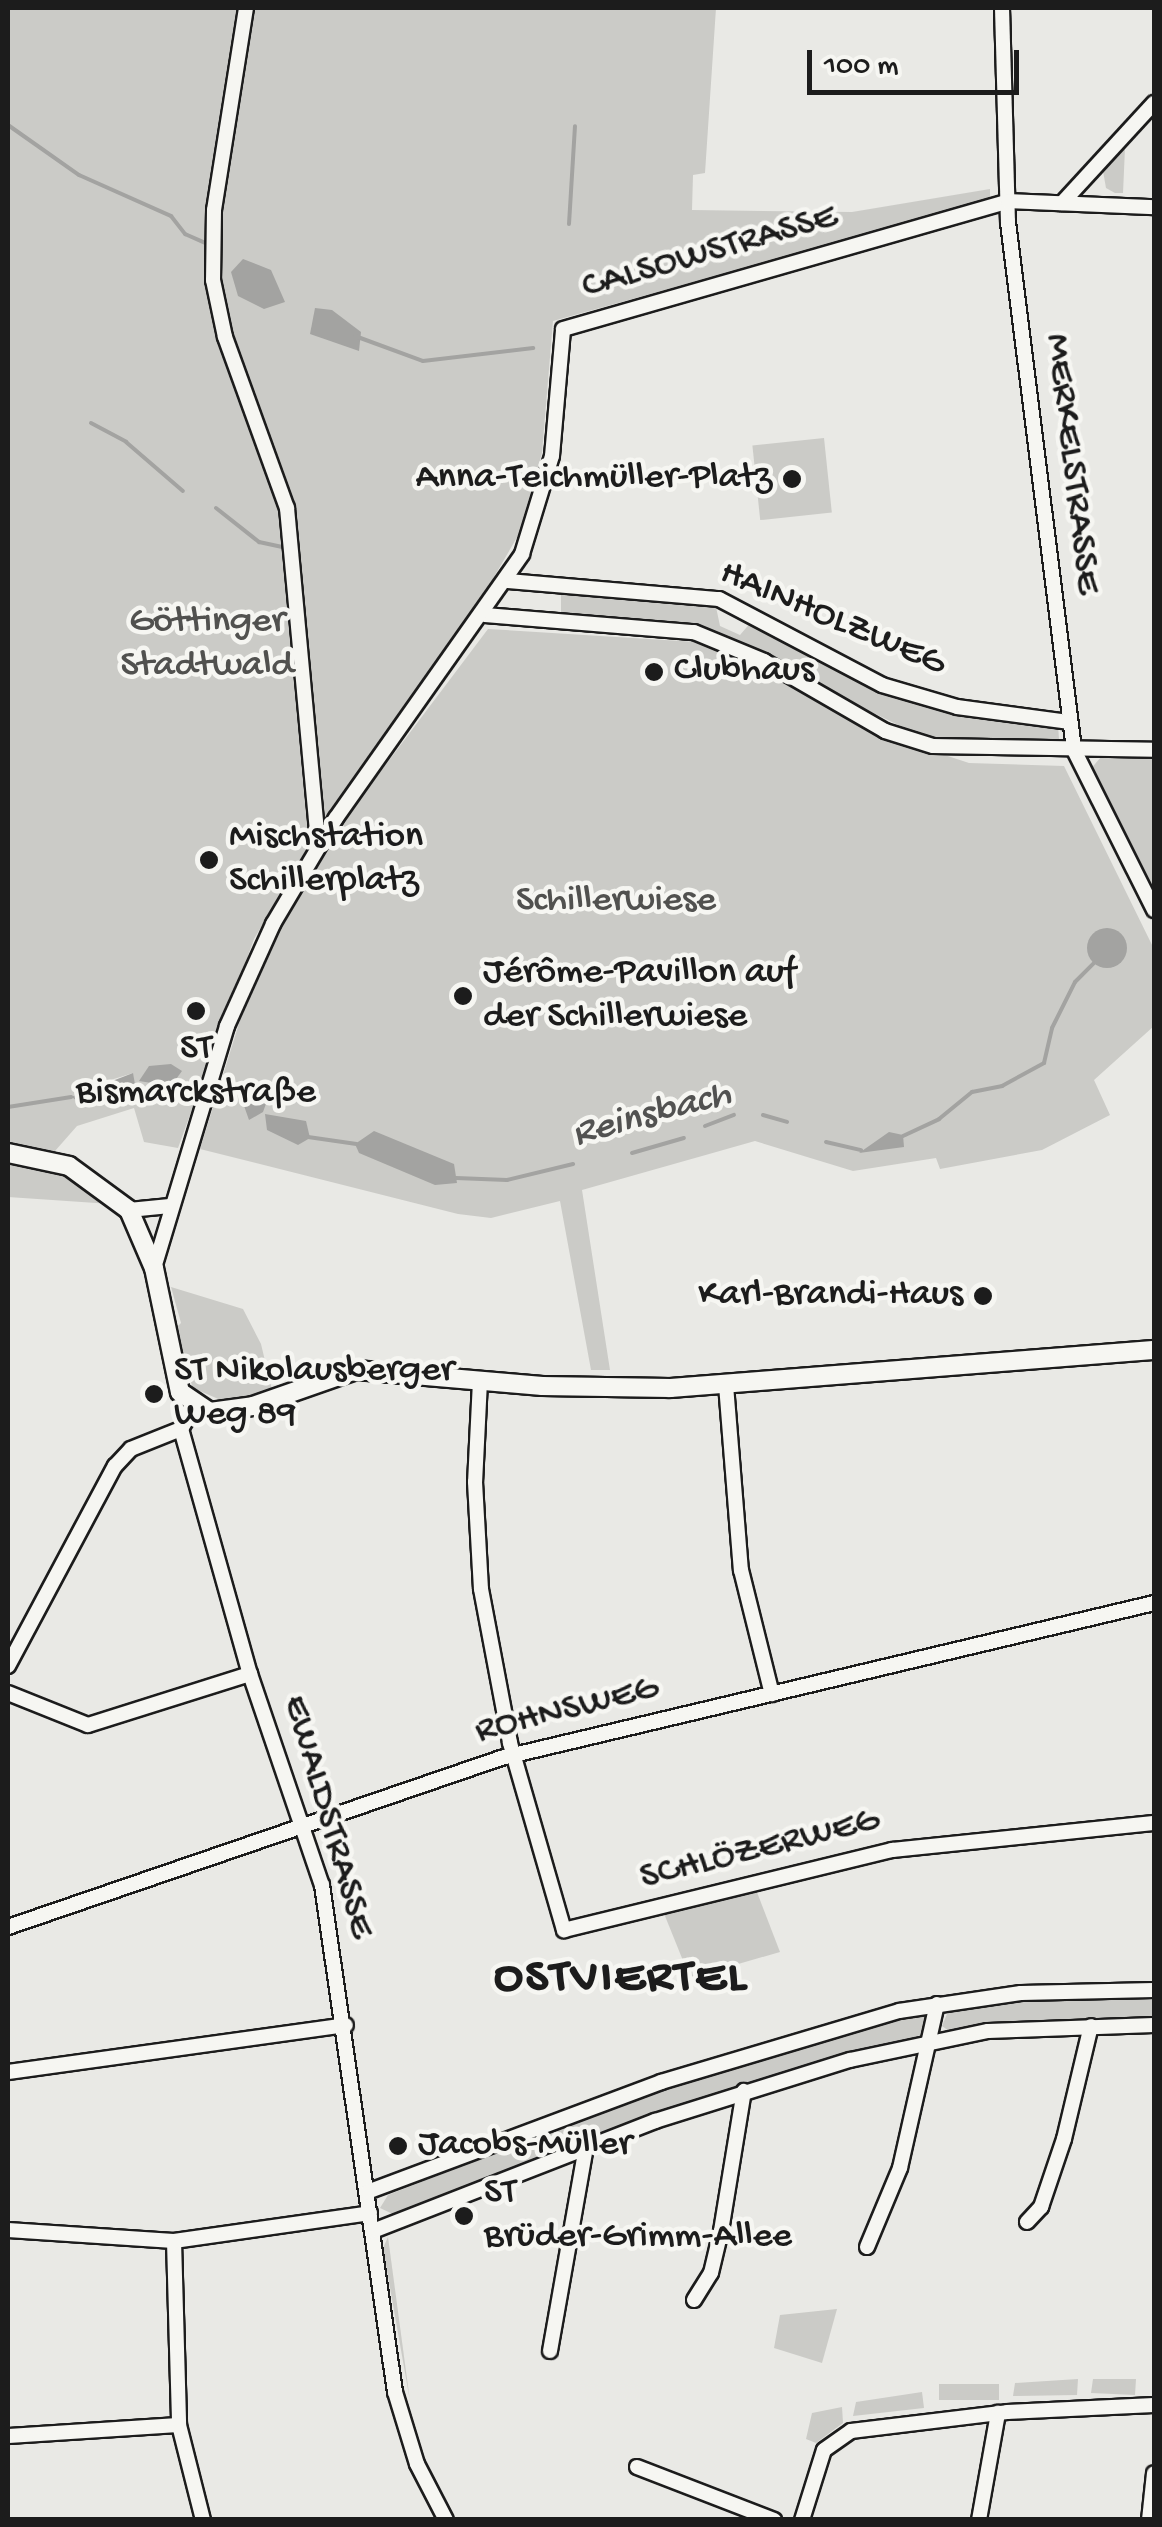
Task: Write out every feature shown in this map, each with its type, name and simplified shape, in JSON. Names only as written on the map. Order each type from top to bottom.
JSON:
[{"type":"street","points":[[246,8],[214,210],[213,280],[225,336],[288,508],[318,844]]},
{"type":"street","name":"MERKELSTRASSE","points":[[1002,8],[1008,202],[1074,750],[1154,910]]},
{"type":"street","points":[[1062,202],[1154,104]]},
{"type":"street","name":"CALSOWSTRASSE","points":[[154,1268],[170,1206],[250,971],[318,844],[508,582],[550,466],[563,330],[1008,202],[1154,207]]},
{"type":"street","name":"HAINHOLZWEG","points":[[508,582],[719,599],[882,685],[957,707],[1070,722]]},
{"type":"street","name":"HAINHOLZWEG","points":[[485,615],[694,632],[917,741],[965,751],[1154,750]]},
{"type":"street","points":[[8,1153],[69,1166],[129,1210],[154,1268],[175,1379],[194,1407],[229,1412],[356,1370],[605,1388],[726,1385],[1154,1350]]},
{"type":"street","points":[[129,1210],[170,1206]]},
{"type":"street","points":[[480,1381],[475,1482],[480,1590],[516,1754]]},
{"type":"street","points":[[726,1385],[740,1570],[772,1694]]},
{"type":"street","points":[[8,1666],[115,1466],[131,1449],[181,1429],[194,1407]]},
{"type":"street","name":"EWALDSTRASSE","points":[[181,1429],[250,1674],[325,1900],[403,2427],[446,2520]]},
{"type":"street","name":"ROHNSWEG","points":[[8,1927],[516,1754],[1154,1603]]},
{"type":"street","points":[[8,1693],[88,1725],[250,1674]]},
{"type":"street","name":"SCHLÖZERWEG","points":[[516,1754],[564,1930],[892,1850],[1154,1823]]},
{"type":"street","points":[[367,2192],[661,2082],[937,2004],[1021,1994],[1154,1990]]},
{"type":"street","points":[[866,2247],[900,2168],[937,2004]]},
{"type":"street","points":[[8,2072],[346,2025]]},
{"type":"street","points":[[373,2231],[586,2146],[744,2092],[930,2040],[1092,2026],[1154,2025]]},
{"type":"street","points":[[1027,2222],[1041,2207],[1064,2140],[1092,2026]]},
{"type":"street","points":[[694,2300],[710,2273],[721,2231],[744,2092]]},
{"type":"street","points":[[550,2352],[586,2146]]},
{"type":"street","points":[[8,2230],[174,2241],[370,2213]]},
{"type":"street","points":[[174,2241],[179,2425],[203,2520]]},
{"type":"street","points":[[802,2520],[824,2450],[838,2436],[892,2423],[1154,2405]]},
{"type":"street","points":[[980,2520],[998,2414]]},
{"type":"street","points":[[8,2436],[179,2425]]},
{"type":"street","points":[[637,2467],[774,2520]]},
{"type":"street","points":[[1148,2520],[1154,2473]]},
{"type":"green space","name":"Göttinger Stadtwald","points":[[8,8],[716,8],[705,173],[693,175],[692,210],[852,212],[990,189],[990,200],[553,321],[542,453],[519,534],[460,635],[312,840],[254,939],[178,1148],[144,1142],[134,1108],[77,1126],[55,1151],[8,1149]],"holes":[[[133,1073],[111,1099],[87,1105],[81,1100],[82,1089]]]},
{"type":"green space","points":[[1125,148],[1123,193],[1115,193],[1106,188],[1103,171]]},
{"type":"green space","name":"Anna-Teichmüller-Platz","points":[[824,438],[832,513],[760,520],[752,446]]},
{"type":"green space","points":[[561,590],[715,602],[720,626],[740,635],[752,621],[882,689],[1058,725],[1059,739],[929,740],[697,627],[561,616]]},
{"type":"green space","name":"Schillerwiese","points":[[488,629],[713,643],[884,735],[969,763],[1064,766],[1154,949],[1154,1026],[1094,1080],[1110,1115],[1042,1150],[940,1169],[936,1158],[853,1171],[755,1141],[582,1190],[610,1370],[591,1370],[560,1201],[491,1218],[458,1214],[200,1149],[241,1017],[283,924],[344,820]]},
{"type":"green space","points":[[1101,757],[1154,757],[1154,898],[1089,771]]},
{"type":"green space","points":[[8,1163],[68,1175],[111,1204],[8,1197]]},
{"type":"green space","points":[[171,1287],[243,1309],[261,1344],[272,1390],[223,1401],[193,1388],[173,1331],[181,1323]]},
{"type":"green space","points":[[755,1887],[780,1952],[690,1978],[663,1911]]},
{"type":"green space","points":[[1154,1997],[1154,2019],[949,2031],[942,2026],[949,2009],[1028,1999]]},
{"type":"green space","points":[[921,2013],[926,2019],[921,2035],[626,2124],[397,2216],[380,2208],[388,2195],[659,2089]]},
{"type":"green space","points":[[388,2237],[410,2401],[383,2248]]},
{"type":"green space","points":[[837,2309],[822,2363],[774,2348],[780,2315]]},
{"type":"green space","points":[[1078,2379],[1077,2395],[1013,2396],[1015,2383]]},
{"type":"green space","points":[[1093,2379],[1136,2379],[1135,2395],[1091,2393]]},
{"type":"green space","points":[[939,2384],[999,2384],[999,2400],[939,2400]]},
{"type":"green space","points":[[922,2392],[924,2408],[853,2416],[856,2402]]},
{"type":"green space","points":[[842,2407],[843,2423],[816,2443],[806,2439],[812,2413]]},
{"type":"shaded area","points":[[243,259],[271,270],[285,302],[264,309],[238,296],[231,272]]},
{"type":"shaded area","points":[[315,308],[332,310],[361,332],[359,351],[310,334]]},
{"type":"shaded area","points":[[1107,928],[1121,934],[1127,948],[1121,962],[1107,968],[1093,962],[1087,948],[1093,934]]},
{"type":"shaded area","points":[[171,1064],[182,1071],[171,1086],[139,1081],[149,1066]]},
{"type":"shaded area","points":[[133,1073],[136,1090],[126,1096],[86,1105],[71,1097]]},
{"type":"shaded area","points":[[249,1079],[267,1101],[263,1112],[249,1120],[237,1086],[246,1088]]},
{"type":"shaded area","points":[[265,1114],[306,1121],[310,1138],[298,1145],[267,1130]]},
{"type":"shaded area","points":[[374,1131],[454,1164],[457,1183],[435,1185],[359,1153],[355,1144]]},
{"type":"shaded area","points":[[889,1132],[903,1135],[904,1147],[859,1153]]},
{"type":"waterway","points":[[8,125],[79,175],[171,216],[185,234],[205,243]]},
{"type":"waterway","points":[[569,224],[575,126]]},
{"type":"waterway","points":[[355,336],[423,361],[533,348]]},
{"type":"waterway","points":[[91,423],[126,442],[183,491]]},
{"type":"waterway","points":[[216,508],[259,542],[283,547]]},
{"type":"waterway","name":"Reinsbach","points":[[903,1136],[939,1119],[972,1092],[1002,1086],[1044,1063],[1052,1028],[1075,982],[1094,963]]},
{"type":"waterway","name":"Reinsbach","points":[[8,1107],[71,1097]]},
{"type":"waterway","name":"Reinsbach","points":[[705,1126],[734,1115]]},
{"type":"waterway","name":"Reinsbach","points":[[763,1115],[787,1122]]},
{"type":"waterway","name":"Reinsbach","points":[[308,1137],[357,1144]]},
{"type":"waterway","name":"Reinsbach","points":[[632,1153],[684,1138]]},
{"type":"waterway","name":"Reinsbach","points":[[826,1142],[861,1150]]},
{"type":"waterway","name":"Reinsbach","points":[[456,1178],[507,1180],[573,1164]]},
{"type":"place","name":"Anna-Teichmüller-Platz","points":[[792,479]]},
{"type":"place","name":"Clubhaus","points":[[654,672]]},
{"type":"place","name":"Mischstation Schillerplatz","points":[[209,860]]},
{"type":"place","name":"Jérôme-Pavillon auf der Schillerwiese","points":[[463,996]]},
{"type":"place","name":"ST Bismarckstraße","points":[[196,1011]]},
{"type":"place","name":"Karl-Brandi-Haus","points":[[983,1296]]},
{"type":"place","name":"ST Nikolausberger Weg 89","points":[[154,1394]]},
{"type":"place","name":"Jacobs-Müller","points":[[398,2146]]},
{"type":"place","name":"ST Brüder-Grimm-Allee","points":[[464,2216]]},
{"type":"district","name":"OSTVIERTEL","points":[[621,1980]]}]
